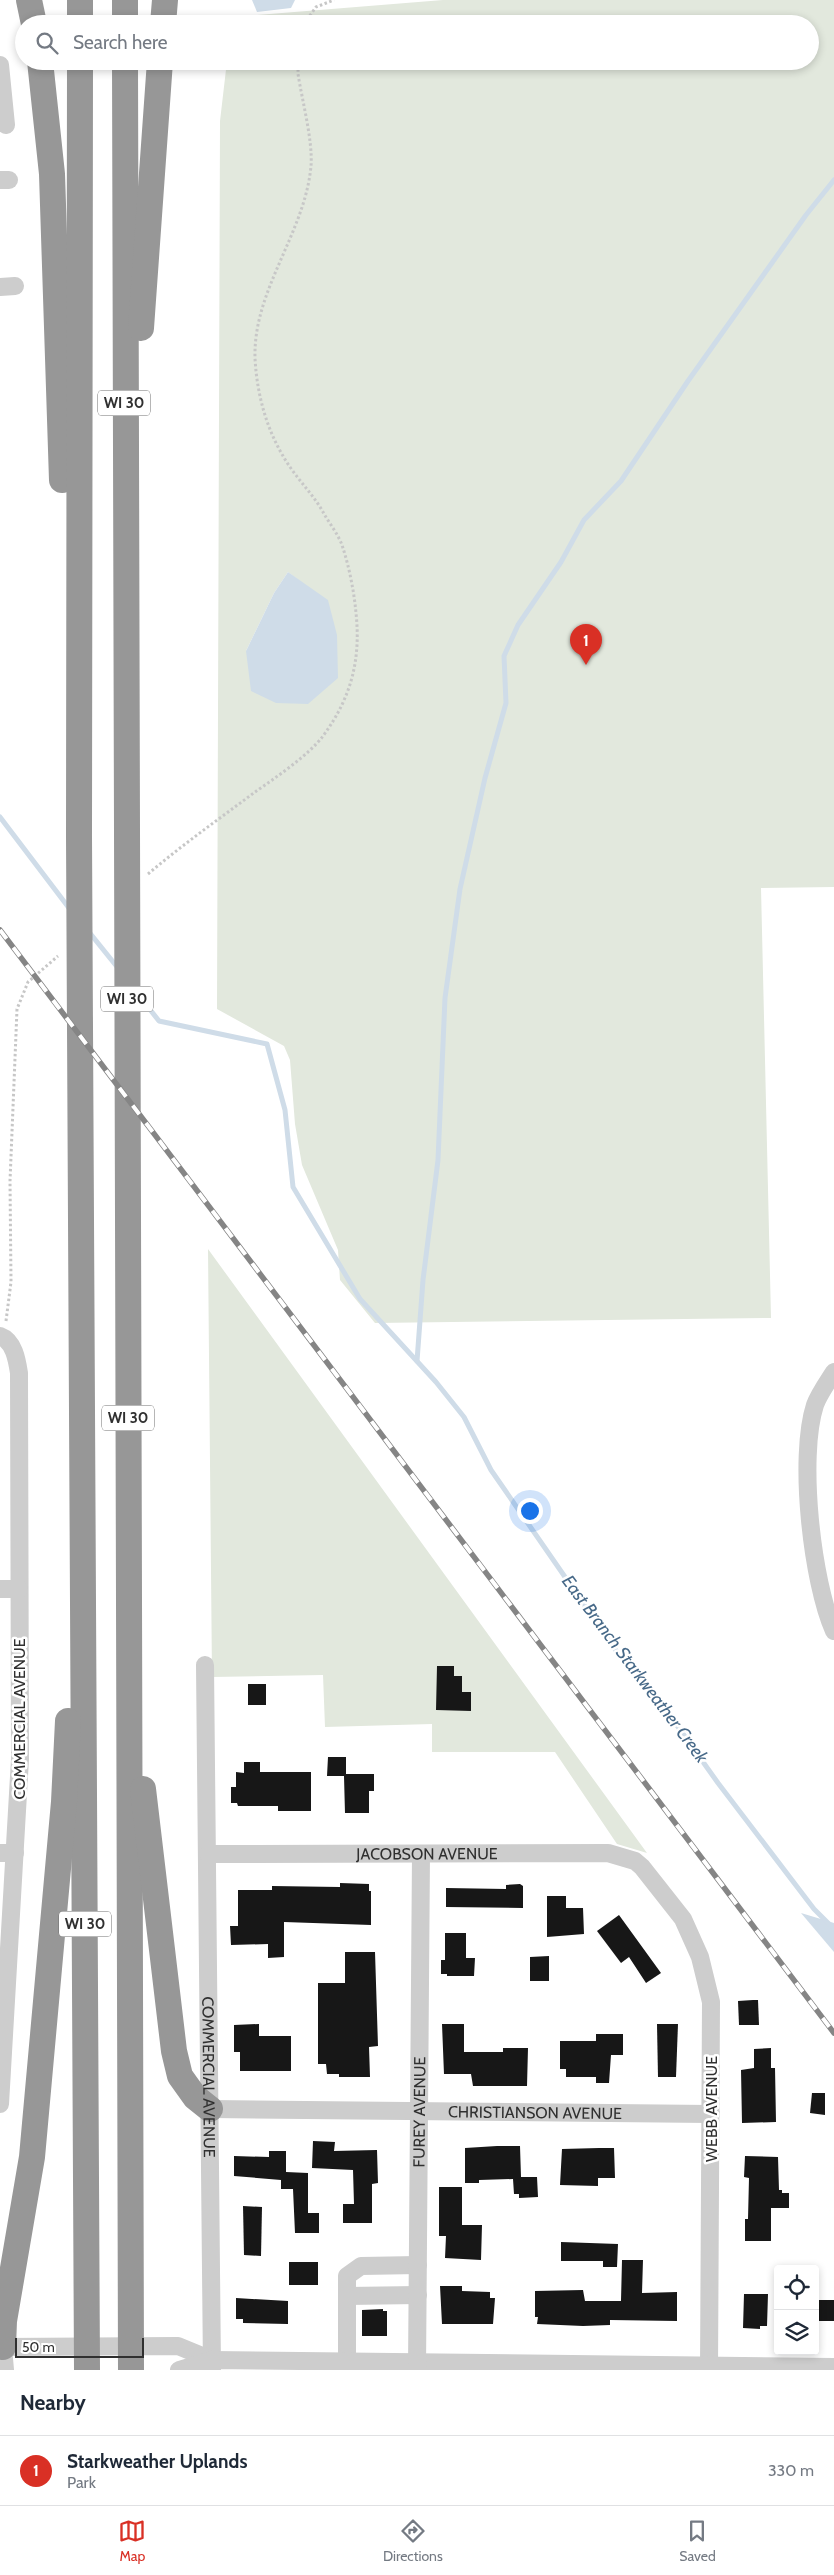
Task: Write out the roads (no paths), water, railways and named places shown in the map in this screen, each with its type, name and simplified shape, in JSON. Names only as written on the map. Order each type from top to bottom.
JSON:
[{"type":"highway","points":[[29,0],[32,15]]},
{"type":"highway","points":[[80,0],[80,15]]},
{"type":"highway","points":[[125,0],[125,15]]},
{"type":"highway","points":[[164,15],[165,0]]},
{"type":"highway","points":[[41,70],[52,174],[63,488],[79,596]]},
{"type":"highway","name":"WI 30","points":[[80,70],[79,803],[87,2370]]},
{"type":"highway","name":"WI 30","points":[[125,70],[131,2370]]},
{"type":"highway","points":[[126,744],[140,467],[141,322],[159,70]]},
{"type":"highway","points":[[3,2355],[4,2321],[32,2157],[64,1802],[70,1689],[83,1543]]},
{"type":"highway","points":[[128,1654],[174,2051],[180,2076],[195,2097],[210,2109]]},
{"type":"street","points":[[0,65],[6,126]]},
{"type":"street","name":"COMMERCIAL AVENUE","points":[[0,2104],[8,1853],[20,1759],[19,1373],[16,1356],[2,1337]]},
{"type":"street","points":[[834,1372],[815,1404],[810,1425],[808,1473],[809,1520],[827,1615],[834,1631]]},
{"type":"street","points":[[0,1589],[20,1589]]},
{"type":"street","name":"COMMERCIAL AVENUE","points":[[205,1665],[212,2365]]},
{"type":"street","name":"JACOBSON AVENUE","points":[[208,1854],[608,1853],[635,1861],[642,1867]]},
{"type":"street","name":"FUREY AVENUE","points":[[417,2366],[421,1854]]},
{"type":"street","name":"WEBB AVENUE","points":[[642,1867],[683,1918],[700,1957],[711,2002],[709,2368]]},
{"type":"street","name":"CHRISTIANSON AVENUE","points":[[210,2109],[711,2114]]},
{"type":"street","points":[[348,2361],[347,2276],[361,2266],[418,2265]]},
{"type":"street","points":[[348,2296],[418,2295]]},
{"type":"street","points":[[3,2355],[178,2346],[212,2365]]},
{"type":"street","points":[[179,2370],[212,2365],[348,2361],[417,2366],[834,2367]]},
{"type":"waterway","points":[[417,1361],[423,1280],[438,1160],[445,998],[460,889],[485,778],[506,703],[504,656],[518,625],[561,562],[584,520],[621,481],[688,381],[806,215],[834,180]]},
{"type":"waterway","name":"East Branch Starkweather Creek","points":[[0,817],[69,908]]},
{"type":"waterway","name":"East Branch Starkweather Creek","points":[[89,932],[118,968]]},
{"type":"waterway","name":"East Branch Starkweather Creek","points":[[137,993],[159,1021],[267,1044],[285,1110],[293,1187],[360,1299],[436,1382],[464,1417],[491,1470],[619,1655],[671,1717],[718,1783],[814,1909],[834,1929]]},
{"type":"railway","points":[[0,930],[834,2033]]},
{"type":"place","name":"Starkweather Uplands","points":[[586,665]]}]
